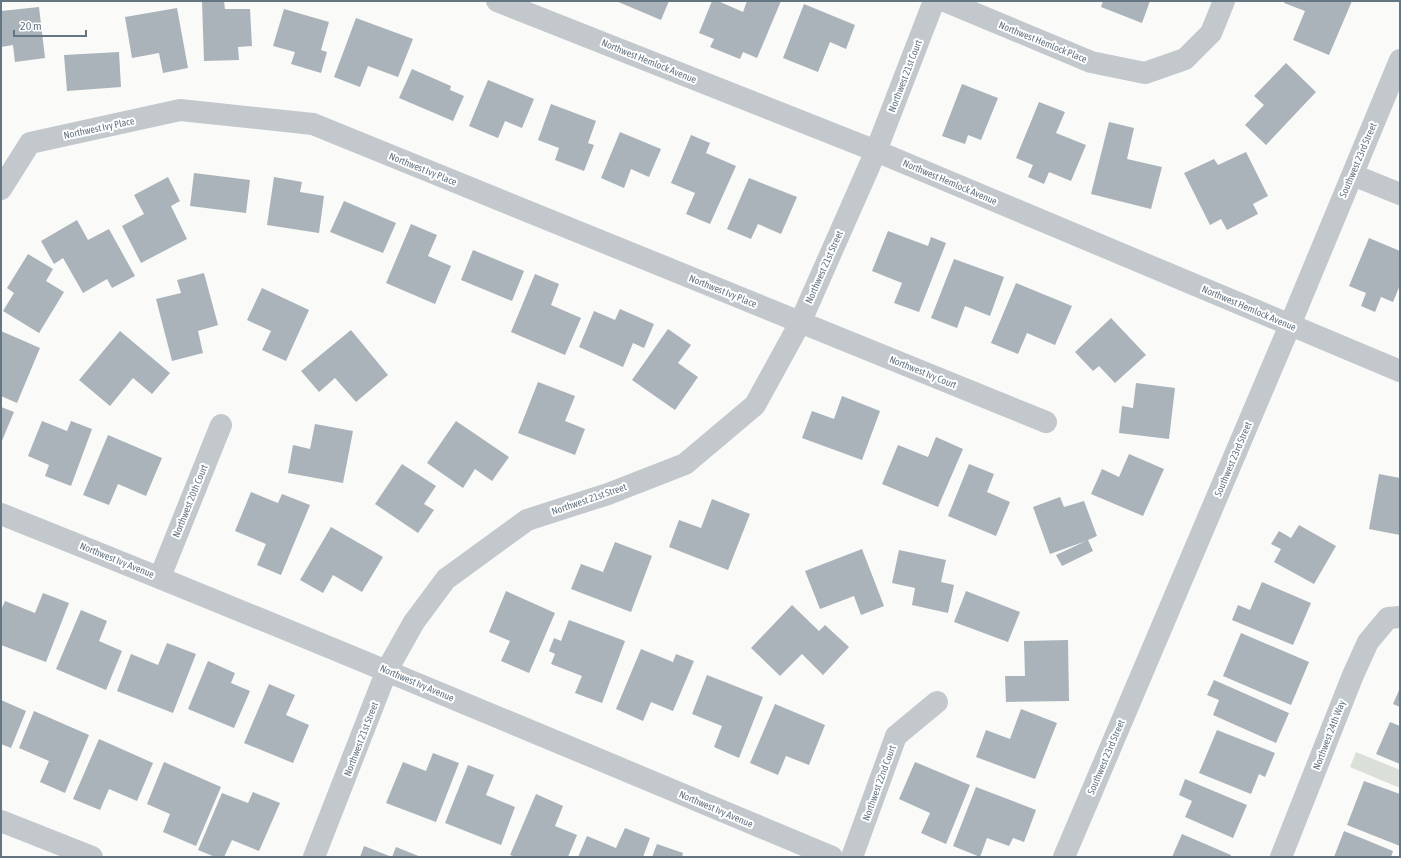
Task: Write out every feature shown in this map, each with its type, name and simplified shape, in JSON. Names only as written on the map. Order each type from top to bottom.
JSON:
[{"type":"street","name":"Northwest Hemlock Avenue","points":[[497,1],[876,151],[1400,371]]},
{"type":"street","name":"Northwest 21st Court","points":[[876,151],[934,1]]},
{"type":"street","name":"Northwest Hemlock Place","points":[[945,1],[1091,62],[1145,73],[1185,59],[1211,33],[1224,1]]},
{"type":"street","name":"Southwest 23rd Street","points":[[1064,857],[1290,326],[1400,60]]},
{"type":"street","name":"Northwest Ivy Place","points":[[1,189],[30,143],[180,110],[313,124],[800,323]]},
{"type":"street","name":"Northwest 21st Street","points":[[314,857],[387,670],[414,622],[446,579],[527,520],[608,494],[685,464],[755,405],[800,323],[876,151]]},
{"type":"street","points":[[1352,175],[1400,194]]},
{"type":"street","name":"Northwest Ivy Court","points":[[800,323],[1046,422]]},
{"type":"street","name":"Northwest 20th Court","points":[[160,577],[221,425]]},
{"type":"street","name":"Northwest Ivy Avenue","points":[[1,514],[387,670],[832,857]]},
{"type":"street","name":"Northwest 24th Way","points":[[1281,857],[1353,675],[1368,642],[1394,617]]},
{"type":"street","name":"Northwest 22nd Court","points":[[852,857],[896,736],[937,702]]},
{"type":"street","points":[[1,821],[92,857]]},
{"type":"shaded area","points":[[1356,752],[1400,770],[1400,788],[1350,767]]},
{"type":"building","points":[[202,1],[224,1],[225,9],[250,9],[252,46],[238,47],[239,60],[204,61]]},
{"type":"building","points":[[616,1],[669,1],[661,20]]},
{"type":"building","points":[[712,1],[718,1],[743,12],[747,1],[781,1],[757,58],[743,52],[740,59],[710,47],[714,39],[699,33]]},
{"type":"building","points":[[1103,1],[1150,1],[1142,23],[1101,7]]},
{"type":"building","points":[[1285,1],[1352,1],[1329,55],[1293,40],[1305,11],[1284,3]]},
{"type":"building","points":[[804,4],[855,25],[846,49],[830,42],[818,72],[783,58]]},
{"type":"building","points":[[39,7],[45,58],[15,62],[13,45],[1,47],[1,11]]},
{"type":"building","points":[[177,8],[188,68],[163,73],[159,53],[132,58],[125,17]]},
{"type":"building","points":[[284,9],[329,22],[321,50],[327,52],[321,73],[291,64],[295,52],[273,46]]},
{"type":"building","points":[[356,18],[413,39],[398,77],[368,66],[360,87],[334,77]]},
{"type":"building","points":[[119,52],[121,87],[67,91],[64,55]]},
{"type":"building","points":[[1286,63],[1316,92],[1266,145],[1245,125],[1264,105],[1254,96]]},
{"type":"building","points":[[412,69],[451,86],[450,90],[464,96],[453,121],[399,98]]},
{"type":"building","points":[[488,80],[534,99],[522,128],[505,121],[498,138],[469,126]]},
{"type":"building","points":[[962,84],[998,98],[981,140],[968,135],[965,144],[942,136]]},
{"type":"building","points":[[1039,102],[1065,112],[1056,133],[1086,145],[1071,181],[1049,172],[1044,184],[1028,177],[1033,165],[1016,158]]},
{"type":"building","points":[[551,104],[596,121],[588,143],[594,145],[584,171],[555,160],[559,148],[538,140]]},
{"type":"building","points":[[1109,122],[1134,128],[1127,159],[1162,167],[1151,209],[1091,194]]},
{"type":"building","points":[[620,132],[661,149],[649,177],[631,169],[624,188],[601,178]]},
{"type":"building","points":[[691,135],[710,143],[706,153],[736,166],[710,224],[686,214],[695,193],[671,183]]},
{"type":"building","points":[[1246,152],[1268,196],[1253,204],[1258,214],[1227,230],[1221,219],[1210,225],[1184,173],[1214,159],[1218,165]]},
{"type":"building","points":[[194,173],[250,180],[246,213],[190,206]]},
{"type":"building","points":[[168,177],[180,201],[171,206],[187,239],[141,263],[122,226],[144,214],[134,195]]},
{"type":"building","points":[[274,177],[302,182],[300,192],[324,196],[319,233],[267,225]]},
{"type":"building","points":[[749,178],[797,197],[781,234],[758,224],[751,239],[727,229]]},
{"type":"building","points":[[344,201],[396,223],[383,253],[330,232]]},
{"type":"building","points":[[77,220],[88,240],[109,229],[135,276],[112,288],[107,279],[83,293],[63,258],[54,264],[41,241]]},
{"type":"building","points":[[411,224],[437,235],[428,256],[451,266],[435,304],[386,283]]},
{"type":"building","points":[[888,231],[928,246],[931,237],[946,243],[919,312],[894,303],[902,283],[872,271]]},
{"type":"building","points":[[1369,238],[1400,251],[1400,285],[1393,302],[1381,297],[1375,312],[1361,306],[1366,293],[1349,286]]},
{"type":"building","points":[[473,250],[524,271],[512,301],[461,280]]},
{"type":"building","points":[[28,254],[53,269],[46,281],[64,292],[39,333],[3,311],[14,293],[7,288]]},
{"type":"building","points":[[954,259],[1004,277],[990,316],[965,306],[957,328],[931,318]]},
{"type":"building","points":[[204,273],[218,325],[198,331],[203,353],[172,361],[156,299],[181,293],[177,280]]},
{"type":"building","points":[[535,274],[559,284],[551,305],[581,318],[565,355],[511,332]]},
{"type":"building","points":[[1016,283],[1072,306],[1055,345],[1027,333],[1018,354],[991,343]]},
{"type":"building","points":[[262,288],[309,310],[286,361],[262,350],[271,331],[247,320]]},
{"type":"building","points":[[620,309],[654,324],[644,348],[633,343],[623,367],[579,347],[594,311],[615,320]]},
{"type":"building","points":[[1111,318],[1146,355],[1115,383],[1099,366],[1093,371],[1075,352]]},
{"type":"building","points":[[668,329],[691,345],[678,363],[698,377],[675,410],[632,380]]},
{"type":"building","points":[[351,330],[388,375],[356,402],[335,378],[319,392],[301,371]]},
{"type":"building","points":[[1,331],[40,348],[17,403],[1,396]]},
{"type":"building","points":[[120,331],[170,373],[152,394],[133,378],[110,406],[79,380]]},
{"type":"building","points":[[538,382],[575,396],[565,421],[585,429],[575,455],[518,433]]},
{"type":"building","points":[[1136,383],[1175,388],[1169,439],[1119,433],[1122,406],[1133,408]]},
{"type":"building","points":[[842,396],[880,411],[862,460],[802,438],[812,411],[834,419]]},
{"type":"building","points":[[1,407],[14,412],[1,443]]},
{"type":"building","points":[[42,421],[67,431],[71,421],[92,429],[71,486],[45,476],[49,465],[28,456]]},
{"type":"building","points":[[456,421],[509,457],[492,481],[475,469],[463,488],[427,463]]},
{"type":"building","points":[[315,424],[353,431],[343,483],[288,473],[293,445],[310,449]]},
{"type":"building","points":[[108,435],[162,458],[146,496],[118,484],[109,505],[83,495]]},
{"type":"building","points":[[936,437],[963,449],[938,507],[882,484],[898,445],[928,457]]},
{"type":"building","points":[[1129,454],[1164,469],[1143,516],[1091,494],[1102,469],[1119,477]]},
{"type":"building","points":[[402,464],[436,486],[424,504],[434,510],[418,533],[375,504]]},
{"type":"building","points":[[969,464],[994,474],[987,492],[1010,502],[996,536],[948,516]]},
{"type":"building","points":[[1379,474],[1400,478],[1400,535],[1369,529]]},
{"type":"building","points":[[251,492],[278,503],[282,494],[310,505],[281,575],[257,565],[266,544],[235,531]]},
{"type":"building","points":[[1060,497],[1064,507],[1084,501],[1097,536],[1088,540],[1093,551],[1062,566],[1056,555],[1086,541],[1050,554],[1033,507]]},
{"type":"building","points":[[712,499],[750,514],[728,570],[669,547],[679,520],[701,528]]},
{"type":"building","points":[[1299,525],[1336,546],[1314,584],[1274,562],[1281,549],[1271,544],[1279,531],[1291,538]]},
{"type":"building","points":[[331,527],[383,557],[362,592],[333,575],[323,593],[300,580]]},
{"type":"building","points":[[615,542],[652,556],[631,612],[571,589],[581,564],[603,572]]},
{"type":"building","points":[[862,549],[884,606],[861,615],[854,596],[820,609],[805,571]]},
{"type":"building","points":[[899,550],[946,560],[941,582],[954,585],[948,613],[912,605],[915,588],[892,583]]},
{"type":"building","points":[[1262,582],[1311,603],[1293,645],[1232,620],[1238,605],[1250,610]]},
{"type":"building","points":[[506,591],[555,613],[529,673],[501,661],[510,641],[489,632]]},
{"type":"building","points":[[966,591],[1020,612],[1008,642],[954,622]]},
{"type":"building","points":[[43,593],[69,603],[46,662],[1,645],[1,610],[5,601],[35,613]]},
{"type":"building","points":[[792,605],[819,631],[825,625],[849,647],[823,675],[802,654],[780,676],[751,648]]},
{"type":"building","points":[[81,610],[107,621],[99,641],[122,651],[106,690],[56,669]]},
{"type":"building","points":[[569,620],[625,641],[602,703],[575,693],[582,676],[551,664],[555,654],[549,651],[554,638],[561,641]]},
{"type":"building","points":[[1241,633],[1309,662],[1291,705],[1223,676]]},
{"type":"building","points":[[1068,640],[1069,701],[1006,702],[1005,676],[1025,676],[1024,641]]},
{"type":"building","points":[[167,643],[196,654],[173,713],[117,691],[131,654],[158,665]]},
{"type":"building","points":[[641,649],[673,662],[676,654],[694,661],[673,711],[651,702],[643,721],[616,709]]},
{"type":"building","points":[[208,661],[235,673],[231,683],[250,691],[234,728],[188,709]]},
{"type":"building","points":[[707,675],[763,697],[739,758],[714,747],[722,726],[692,714]]},
{"type":"building","points":[[1214,680],[1289,713],[1276,743],[1213,715],[1219,700],[1207,695]]},
{"type":"building","points":[[269,684],[295,695],[286,715],[309,725],[293,763],[244,743]]},
{"type":"building","points":[[1400,688],[1400,707],[1393,704]]},
{"type":"building","points":[[1,700],[26,711],[11,748],[1,744]]},
{"type":"building","points":[[775,704],[825,725],[809,765],[786,756],[778,775],[750,763]]},
{"type":"building","points":[[1021,709],[1057,723],[1035,779],[976,757],[986,730],[1010,739]]},
{"type":"building","points":[[34,711],[89,735],[65,793],[40,782],[49,761],[19,748]]},
{"type":"building","points":[[1390,722],[1400,726],[1400,764],[1376,754]]},
{"type":"building","points":[[1217,730],[1275,753],[1265,777],[1259,774],[1251,794],[1199,773]]},
{"type":"building","points":[[99,739],[153,763],[137,801],[109,789],[100,810],[73,799]]},
{"type":"building","points":[[433,753],[459,763],[436,822],[386,803],[403,762],[426,771]]},
{"type":"building","points":[[164,762],[221,787],[196,846],[163,832],[170,814],[147,804]]},
{"type":"building","points":[[915,762],[970,785],[946,844],[921,833],[930,813],[899,799]]},
{"type":"building","points":[[468,765],[494,775],[486,795],[515,807],[501,845],[445,823]]},
{"type":"building","points":[[1185,779],[1247,805],[1233,838],[1185,817],[1192,801],[1179,795]]},
{"type":"building","points":[[1364,781],[1400,794],[1400,846],[1347,825]]},
{"type":"building","points":[[976,787],[1036,810],[1024,842],[1013,838],[1009,846],[987,838],[980,857],[953,846]]},
{"type":"building","points":[[253,792],[280,803],[259,851],[232,840],[224,857],[215,857],[198,850],[222,793],[248,803]]},
{"type":"building","points":[[536,794],[563,806],[555,826],[577,835],[568,857],[516,857],[510,855]]},
{"type":"building","points":[[625,828],[650,838],[643,857],[578,857],[587,836],[616,848]]},
{"type":"building","points":[[1344,831],[1393,851],[1391,857],[1334,857]]},
{"type":"building","points":[[1182,834],[1231,855],[1230,857],[1172,857]]},
{"type":"building","points":[[657,844],[683,853],[682,857],[652,857]]},
{"type":"building","points":[[364,846],[392,857],[360,857]]},
{"type":"building","points":[[396,847],[421,857],[392,857]]}]
